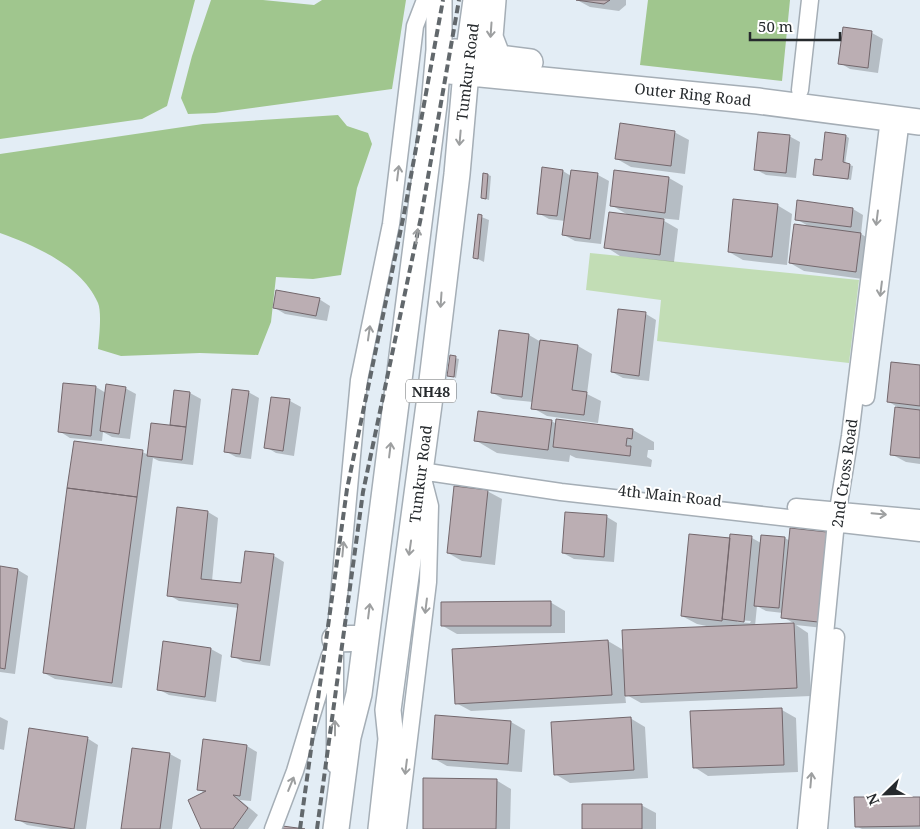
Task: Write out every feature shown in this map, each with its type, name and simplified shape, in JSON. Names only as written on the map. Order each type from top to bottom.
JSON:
[{"type":"highway","name":"Tumkur Road","points":[[366,638],[434,105],[439,0]]},
{"type":"highway","name":"Tumkur Road","points":[[381,829],[391,739],[388,710],[421,466],[457,174],[467,63],[476,0]]},
{"type":"highway","points":[[494,0],[490,37],[498,58]]},
{"type":"highway","name":"Outer Ring Road","points":[[467,63],[498,58],[800,90],[908,116]]},
{"type":"highway","points":[[437,60],[467,63]]},
{"type":"highway","name":"Outer Ring Road","points":[[467,63],[627,87],[908,116]]},
{"type":"highway","points":[[334,638],[366,638]]},
{"type":"highway","name":"NH48","points":[[336,829],[348,737],[359,694],[366,638]]},
{"type":"highway","points":[[350,829],[362,740],[359,694]]},
{"type":"highway","points":[[366,829],[378,734],[388,710]]},
{"type":"street","points":[[328,829],[335,787],[334,638],[359,380],[391,224],[415,26],[425,0]]},
{"type":"street","points":[[800,90],[810,0]]},
{"type":"street","name":"2nd Cross Road","points":[[806,829],[843,517],[878,315],[908,116]]},
{"type":"street","points":[[398,829],[428,582],[430,506],[421,466]]},
{"type":"street","name":"4th Main Road","points":[[421,466],[843,517],[920,533]]},
{"type":"street","points":[[819,829],[843,517]]},
{"type":"street","name":"4th Main Road","points":[[843,517],[920,518]]},
{"type":"street","points":[[273,829],[296,771],[334,638]]},
{"type":"green space","points":[[0,0],[195,0],[167,106],[142,119],[0,139]]},
{"type":"green space","points":[[211,0],[263,0],[314,5],[322,0],[406,0],[392,89],[215,113],[188,114],[181,98],[192,56]]},
{"type":"green space","points":[[648,0],[790,0],[782,81],[640,65]]},
{"type":"green space","points":[[338,115],[347,126],[368,133],[372,144],[357,188],[341,275],[313,279],[276,277],[271,322],[258,355],[200,353],[121,356],[98,349],[99,307],[91,290],[81,278],[43,251],[0,233],[0,154],[203,124]]},
{"type":"green space","points":[[590,253],[859,280],[849,363],[657,341],[661,300],[586,290]]},
{"type":"building","points":[[576,0],[610,0],[604,4]]},
{"type":"building","points":[[843,27],[872,31],[868,68],[838,64]]},
{"type":"building","points":[[620,123],[675,131],[671,166],[615,159]]},
{"type":"building","points":[[758,132],[790,135],[786,173],[754,170]]},
{"type":"building","points":[[825,132],[846,135],[843,162],[850,164],[848,179],[813,175],[815,159],[822,160]]},
{"type":"building","points":[[542,167],[563,170],[557,216],[537,214]]},
{"type":"building","points":[[571,170],[598,173],[590,239],[562,235]]},
{"type":"building","points":[[614,170],[669,177],[665,213],[610,206]]},
{"type":"building","points":[[483,173],[488,174],[486,199],[481,198]]},
{"type":"building","points":[[733,199],[778,204],[772,257],[728,252]]},
{"type":"building","points":[[797,200],[853,208],[851,227],[795,220]]},
{"type":"building","points":[[609,212],[664,219],[660,255],[604,248]]},
{"type":"building","points":[[478,214],[482,215],[478,259],[473,258]]},
{"type":"building","points":[[794,224],[861,233],[856,272],[789,263]]},
{"type":"building","points":[[276,290],[320,298],[316,316],[273,308]]},
{"type":"building","points":[[618,309],[646,312],[639,376],[611,372]]},
{"type":"building","points":[[499,330],[529,334],[522,397],[491,393]]},
{"type":"building","points":[[540,340],[578,345],[572,390],[587,392],[584,415],[531,409]]},
{"type":"building","points":[[450,355],[456,356],[454,377],[447,376]]},
{"type":"building","points":[[891,362],[920,365],[920,406],[887,402]]},
{"type":"building","points":[[63,383],[96,386],[91,436],[58,432]]},
{"type":"building","points":[[106,384],[126,387],[119,434],[100,431]]},
{"type":"building","points":[[232,389],[249,391],[240,454],[224,452]]},
{"type":"building","points":[[174,390],[190,392],[186,427],[170,425]]},
{"type":"building","points":[[271,397],[290,399],[283,451],[264,448]]},
{"type":"building","points":[[895,407],[920,410],[920,458],[890,455]]},
{"type":"building","points":[[478,411],[552,420],[548,450],[474,441]]},
{"type":"building","points":[[556,419],[633,429],[632,439],[627,438],[626,446],[631,446],[630,456],[553,447]]},
{"type":"building","points":[[151,423],[186,427],[182,460],[147,456]]},
{"type":"building","points":[[74,441],[143,450],[137,497],[67,488]]},
{"type":"building","points":[[454,486],[488,490],[481,557],[447,553]]},
{"type":"building","points":[[67,488],[137,497],[112,683],[43,673]]},
{"type":"building","points":[[177,507],[208,511],[201,579],[241,583],[245,551],[274,554],[260,661],[231,657],[238,604],[167,596]]},
{"type":"building","points":[[565,512],[607,515],[604,557],[562,553]]},
{"type":"building","points":[[790,528],[827,532],[818,622],[781,618]]},
{"type":"building","points":[[689,534],[730,538],[722,621],[681,616]]},
{"type":"building","points":[[730,534],[752,536],[744,622],[722,619]]},
{"type":"building","points":[[761,535],[785,537],[779,608],[754,606]]},
{"type":"building","points":[[0,566],[18,569],[5,669],[0,668]]},
{"type":"building","points":[[551,601],[551,626],[441,626],[441,602]]},
{"type":"building","points":[[794,623],[797,688],[625,696],[622,630]]},
{"type":"building","points":[[608,640],[612,695],[455,704],[452,649]]},
{"type":"building","points":[[163,641],[211,648],[205,697],[157,690]]},
{"type":"building","points":[[782,708],[784,765],[693,768],[690,711]]},
{"type":"building","points":[[435,715],[511,721],[508,764],[432,759]]},
{"type":"building","points":[[631,717],[634,770],[554,775],[551,722]]},
{"type":"building","points":[[29,728],[88,737],[74,829],[15,820]]},
{"type":"building","points":[[203,739],[247,745],[240,796],[233,795],[248,808],[233,829],[201,829],[188,800],[206,791],[197,790]]},
{"type":"building","points":[[132,748],[170,753],[160,829],[121,829]]},
{"type":"building","points":[[423,778],[497,779],[496,829],[423,829]]},
{"type":"building","points":[[854,797],[920,797],[920,826],[855,827]]},
{"type":"building","points":[[582,804],[642,804],[642,829],[582,829]]},
{"type":"building","points":[[275,825],[305,829],[274,829]]},
{"type":"railway","points":[[300,829],[347,489],[404,214],[443,0]]},
{"type":"railway","points":[[317,829],[363,492],[421,217],[459,0]]}]
